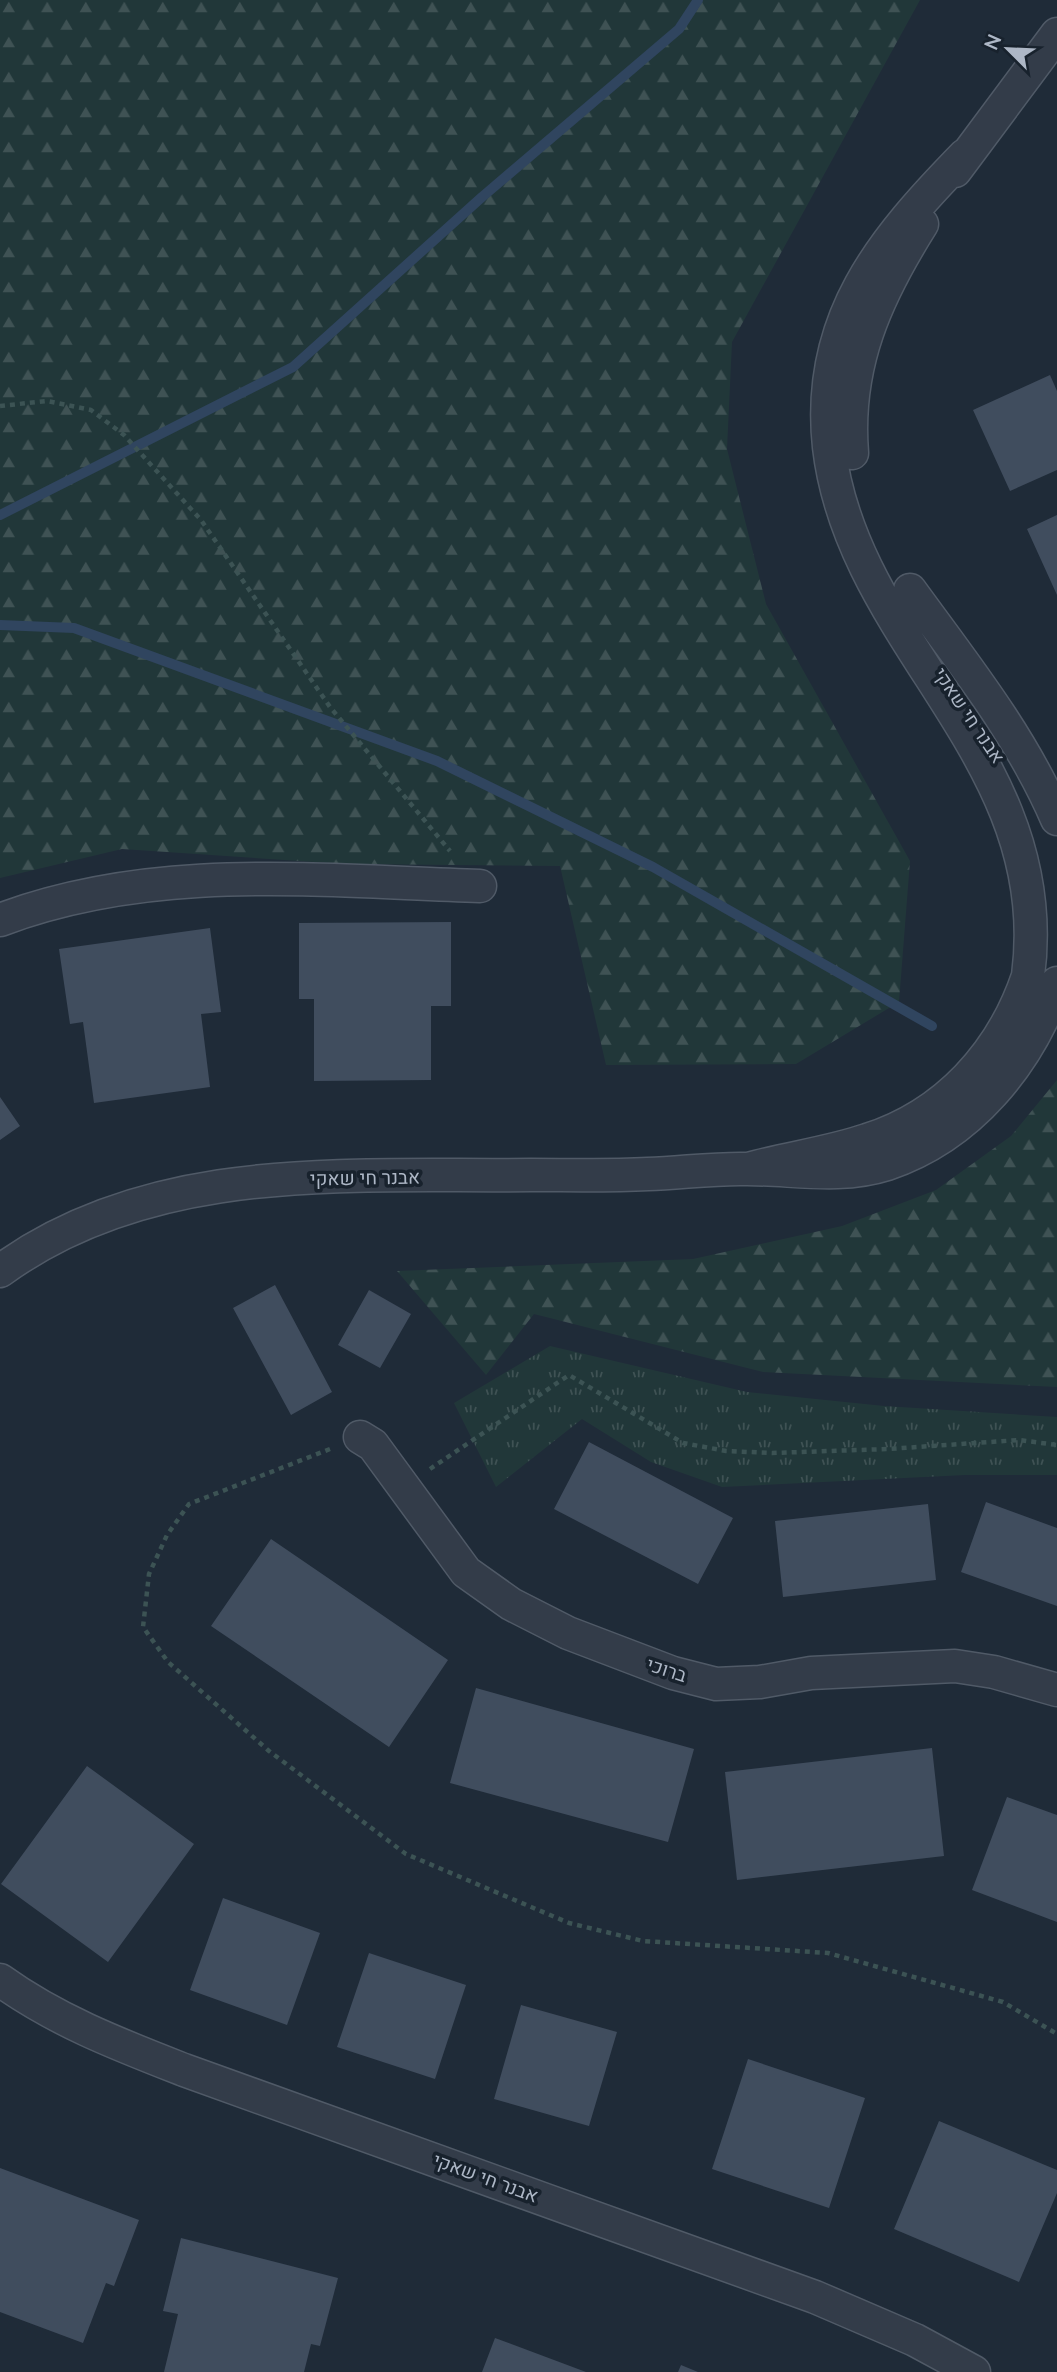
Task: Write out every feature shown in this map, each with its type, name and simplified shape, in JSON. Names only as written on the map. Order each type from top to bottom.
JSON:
[{"type":"street","name":"אבנר חי שאקי","points":[[1057,34],[965,155],[901,258],[874,312],[858,357],[849,414],[852,455],[872,526],[891,561],[1010,730],[1042,784],[1057,818]]},
{"type":"street","name":"אבנר חי שאקי","points":[[748,1169],[871,1139],[932,1108],[972,1074],[1003,1034],[1035,954],[1042,914],[1041,867],[1034,832],[1021,797],[981,728],[872,571],[852,534],[837,489],[829,448],[827,409],[831,369],[852,300],[871,263],[894,230],[965,155]]},
{"type":"street","points":[[0,920],[97,893],[218,878],[480,886]]},
{"type":"street","name":"אבנר חי שאקי","points":[[0,1271],[46,1241],[81,1225],[139,1202],[198,1188],[332,1177],[648,1174],[748,1169],[791,1173],[860,1171],[888,1164],[940,1137],[968,1117],[995,1092],[1017,1064],[1036,1031],[1057,983]]},
{"type":"street","name":"ברוכי","points":[[360,1437],[373,1445],[466,1572],[511,1604],[568,1633],[673,1673],[716,1684],[811,1673],[955,1666],[994,1672],[1057,1689]]},
{"type":"street","name":"אבנר חי שאקי","points":[[0,1980],[31,2003],[102,2038],[815,2297],[915,2340],[974,2372]]},
{"type":"path","points":[[0,406],[47,401],[91,411],[124,435],[201,520],[330,707],[480,886]]},
{"type":"path","points":[[404,1487],[569,1375],[682,1443],[726,1451],[772,1453],[875,1450],[1019,1440],[1057,1445]]},
{"type":"path","points":[[360,1437],[189,1504],[167,1535],[149,1574],[143,1627],[168,1662],[270,1751],[406,1854],[569,1923],[643,1941],[828,1953],[1003,2002],[1057,2034]]},
{"type":"green space","points":[[0,0],[920,0],[732,342],[727,449],[766,604],[910,861],[899,1002],[796,1064],[606,1065],[560,866],[345,864],[122,849],[0,878]]},
{"type":"green space","points":[[1057,1080],[1057,1387],[763,1372],[534,1314],[486,1375],[397,1271],[693,1259],[842,1226],[936,1190],[1011,1136]]},
{"type":"green space","points":[[550,1346],[747,1392],[884,1406],[1057,1417],[1057,1475],[965,1475],[722,1487],[651,1462],[582,1419],[496,1487],[454,1403]]},
{"type":"building","points":[[1050,375],[1057,391],[1057,470],[1010,491],[973,410]]},
{"type":"building","points":[[1057,515],[1057,595],[1027,529]]},
{"type":"building","points":[[451,922],[451,1006],[431,1006],[431,1080],[314,1081],[314,999],[299,999],[299,923]]},
{"type":"building","points":[[210,928],[221,1012],[201,1014],[210,1087],[94,1103],[83,1022],[70,1024],[59,949]]},
{"type":"building","points":[[0,1097],[20,1126],[0,1140]]},
{"type":"building","points":[[275,1285],[332,1392],[291,1415],[233,1308]]},
{"type":"building","points":[[369,1290],[411,1314],[380,1368],[338,1345]]},
{"type":"building","points":[[589,1442],[733,1518],[698,1584],[554,1509]]},
{"type":"building","points":[[986,1502],[1057,1528],[1057,1606],[961,1572]]},
{"type":"building","points":[[928,1504],[936,1580],[783,1597],[775,1521]]},
{"type":"building","points":[[271,1539],[448,1660],[389,1747],[211,1626]]},
{"type":"building","points":[[476,1688],[694,1749],[668,1842],[450,1783]]},
{"type":"building","points":[[932,1748],[944,1856],[737,1880],[725,1772]]},
{"type":"building","points":[[87,1766],[194,1844],[108,1962],[1,1884]]},
{"type":"building","points":[[1007,1797],[1057,1815],[1057,1922],[972,1890]]},
{"type":"building","points":[[223,1898],[320,1933],[287,2025],[190,1990]]},
{"type":"building","points":[[369,1953],[466,1985],[435,2079],[337,2047]]},
{"type":"building","points":[[521,2005],[617,2032],[589,2126],[494,2099]]},
{"type":"building","points":[[748,2059],[865,2098],[829,2208],[712,2169]]},
{"type":"building","points":[[939,2121],[1057,2170],[1057,2193],[1019,2282],[894,2229]]},
{"type":"building","points":[[0,2168],[139,2220],[114,2286],[106,2283],[83,2343],[0,2312]]},
{"type":"building","points":[[181,2238],[338,2278],[320,2346],[311,2344],[304,2372],[164,2372],[178,2314],[163,2311]]},
{"type":"building","points":[[495,2338],[586,2372],[482,2372]]},
{"type":"building","points":[[681,2365],[698,2372],[678,2372]]},
{"type":"waterway","points":[[0,515],[293,367],[482,197],[679,29],[698,0]]},
{"type":"waterway","points":[[0,625],[74,628],[437,761],[653,867],[932,1026]]}]
